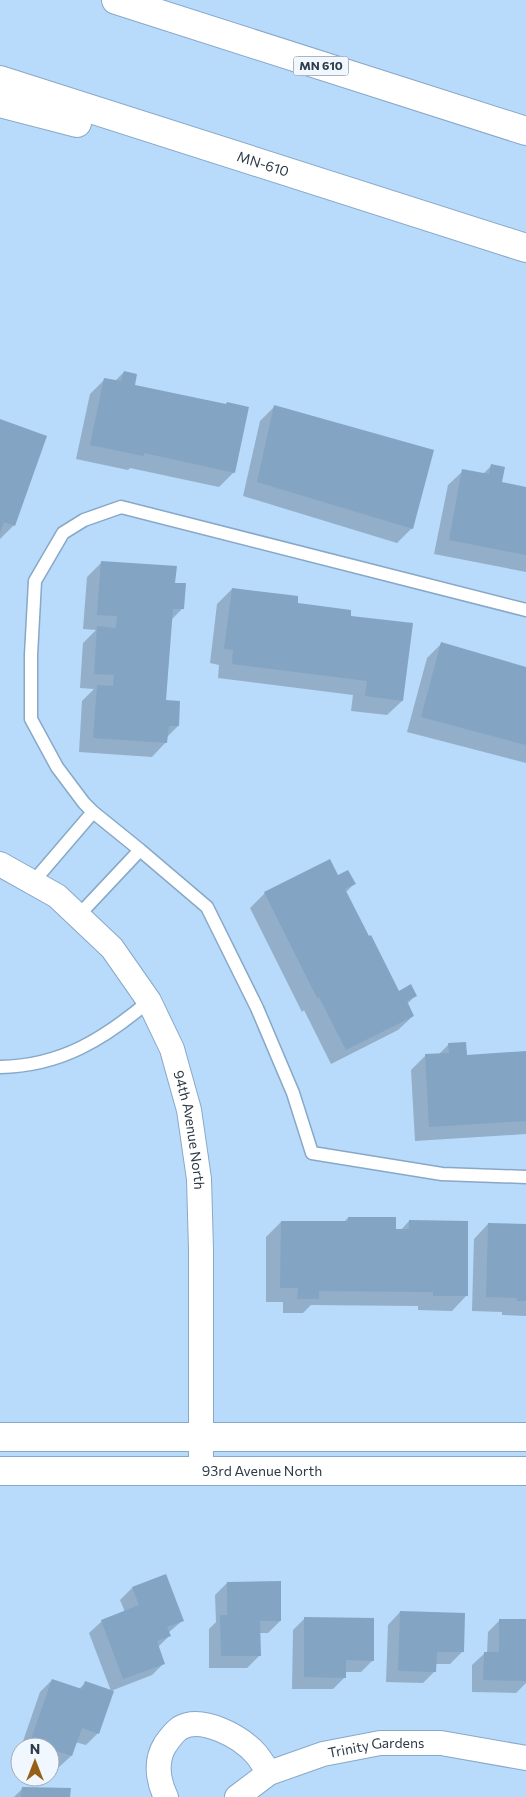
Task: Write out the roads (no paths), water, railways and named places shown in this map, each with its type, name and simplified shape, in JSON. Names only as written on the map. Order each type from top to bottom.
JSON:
[{"type":"main road","name":"MN 610","points":[[116,0],[526,131]]},
{"type":"main road","name":"MN-610","points":[[0,80],[526,248]]},
{"type":"main road","points":[[0,103],[345,190]]},
{"type":"main road","points":[[0,1437],[526,1437]]},
{"type":"main road","name":"93rd Avenue North","points":[[0,1471],[526,1471]]},
{"type":"street","name":"94th Avenue North","points":[[0,864],[57,896],[112,948],[149,1002],[175,1057],[189,1110],[199,1179],[201,1250],[201,1471]]},
{"type":"street","points":[[166,1797],[158,1766],[162,1750],[172,1734],[182,1727],[194,1725],[211,1726],[228,1733],[243,1742],[257,1755],[269,1773]]},
{"type":"street","name":"Trinity Gardens","points":[[237,1797],[269,1773],[323,1754],[380,1742],[441,1743],[526,1758]]},
{"type":"lane","points":[[526,610],[121,507],[84,520],[64,533],[35,581],[31,655],[31,719],[57,767],[93,812],[207,907],[257,1008],[293,1093],[312,1153],[442,1174],[526,1178]]},
{"type":"lane","points":[[33,882],[93,812]]},
{"type":"lane","points":[[78,916],[140,850]]},
{"type":"lane","points":[[0,1067],[50,1061],[84,1048],[120,1026],[149,1002]]}]
